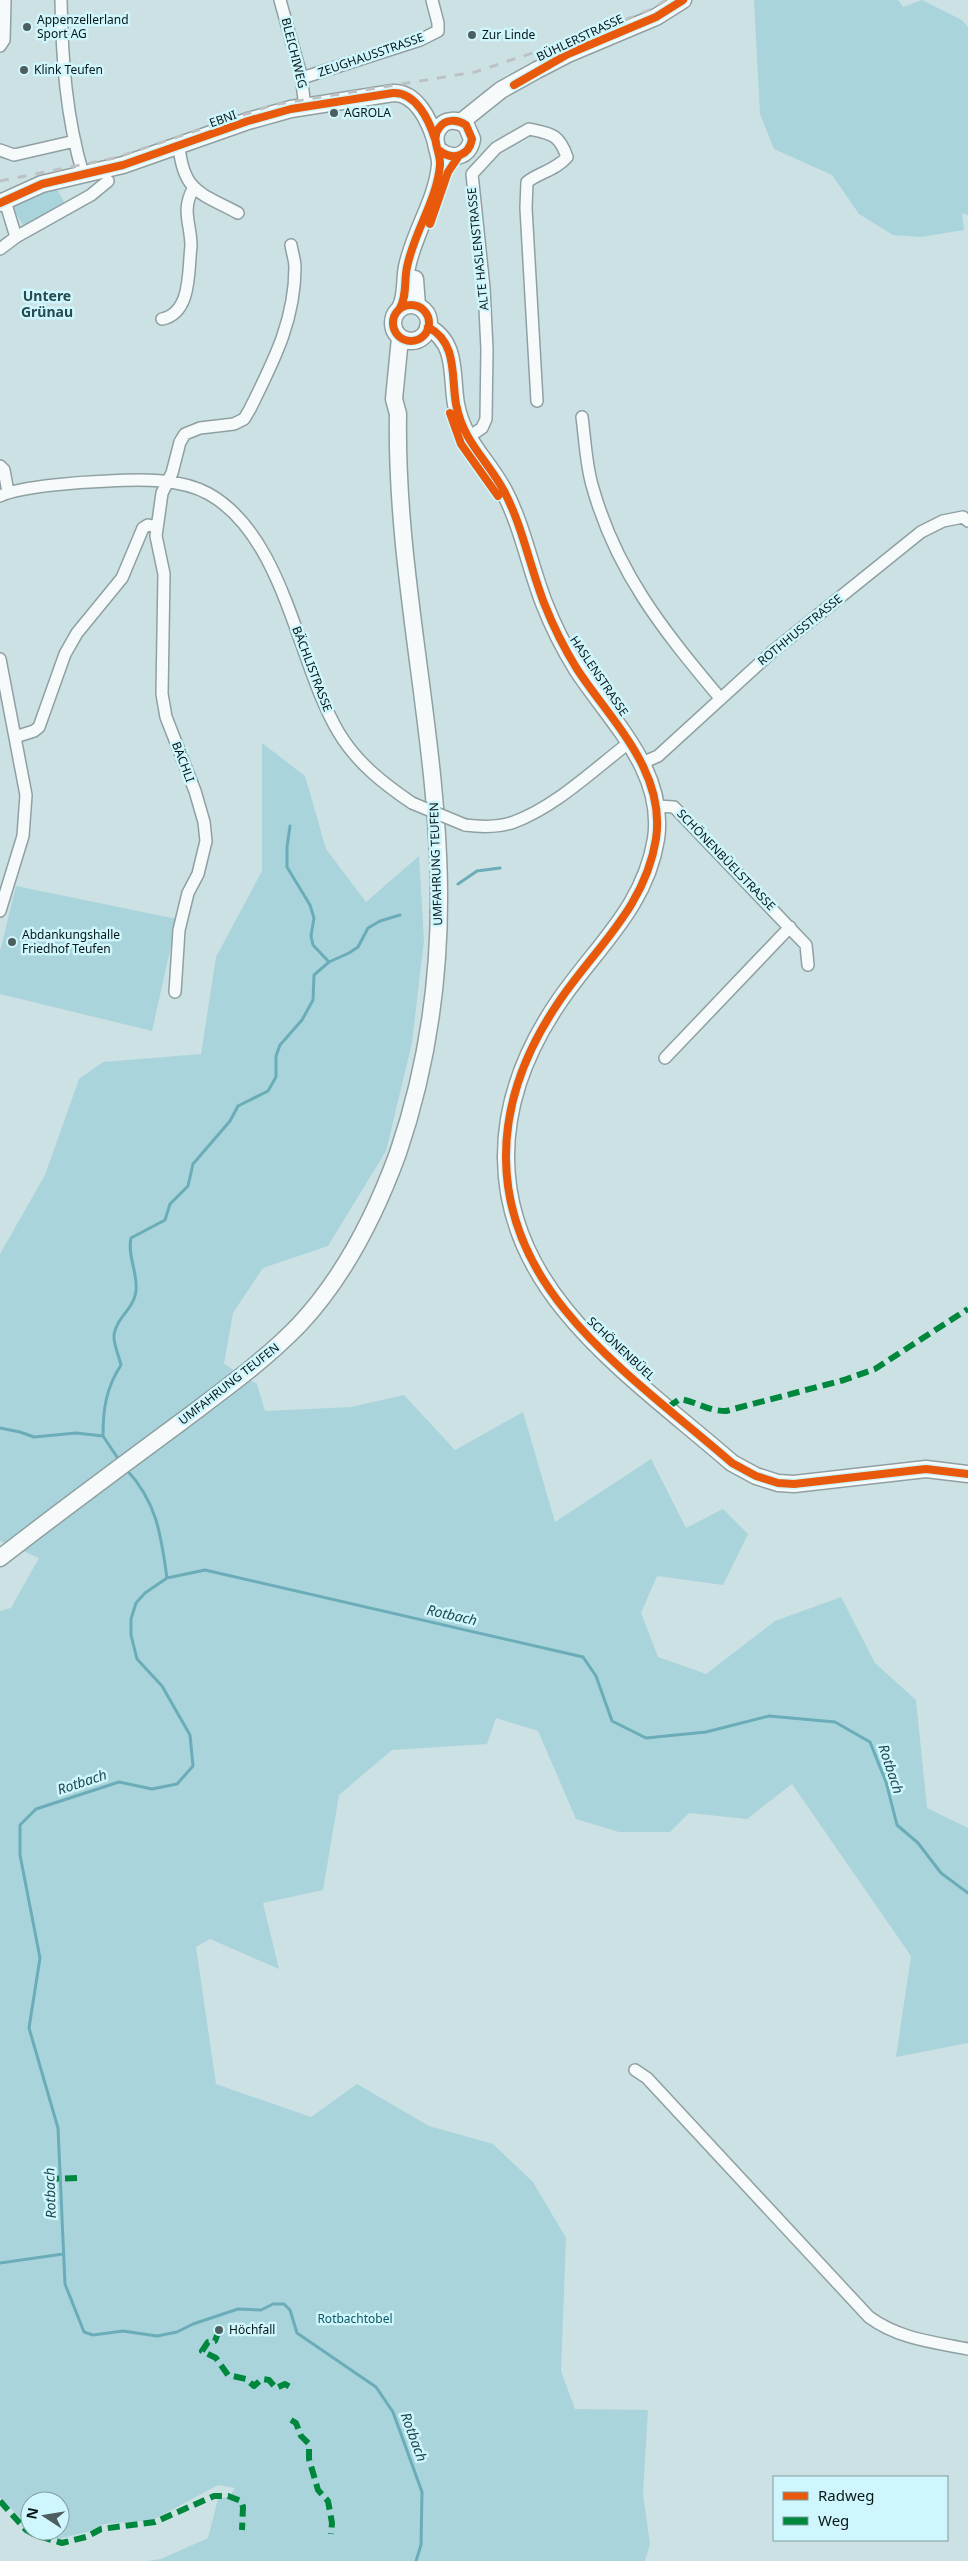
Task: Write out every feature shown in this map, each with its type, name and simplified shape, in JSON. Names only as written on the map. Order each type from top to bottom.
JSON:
[{"type":"main road","name":"BÜHLERSTRASSE","points":[[460,125],[481,119],[506,96],[514,85],[568,54],[656,17],[684,0]]},
{"type":"main road","name":"EBNI","points":[[3,202],[42,184],[123,165],[179,147],[248,121],[305,107],[399,92],[406,94],[420,109],[438,145]]},
{"type":"main road","name":"EBNI","points":[[420,109],[441,120],[460,125]]},
{"type":"main road","points":[[408,307],[396,312],[393,323],[394,329],[400,338],[412,341],[423,334],[426,315],[408,307],[404,297],[407,267],[440,167],[438,145],[439,128],[460,125],[471,145],[464,154],[458,156],[445,155],[438,145]]},
{"type":"main road","points":[[408,307],[421,248],[448,172],[458,156]]},
{"type":"main road","name":"UMFAHRUNG TEUFEN","points":[[0,1558],[239,1378],[300,1324],[321,1299],[352,1254],[379,1201],[412,1107],[427,1040],[434,995],[438,932],[438,861],[431,769],[404,560],[398,489],[398,414],[402,400],[406,365],[423,334]]},
{"type":"main road","name":"HASLENSTRASSE","points":[[423,334],[442,338],[449,350],[456,403],[467,438],[505,492],[534,577],[563,646],[630,742],[642,763],[656,806],[656,839],[645,882],[638,896],[558,1003]]},
{"type":"main road","name":"UMFAHRUNG TEUFEN","points":[[398,414],[394,400],[400,338]]},
{"type":"main road","name":"SCHÖNENBÜEL","points":[[558,1003],[530,1051],[516,1087],[507,1131],[506,1172],[515,1217],[528,1254],[543,1281],[565,1311],[610,1358],[732,1463],[756,1476],[778,1483],[794,1484],[926,1469],[968,1474]]},
{"type":"street","points":[[61,0],[62,60],[75,141],[83,174]]},
{"type":"street","name":"BLEICHIWEG","points":[[280,0],[302,78],[305,107]]},
{"type":"street","name":"ZEUGHAUSSTRASSE","points":[[302,78],[420,40],[438,31],[438,23],[432,0]]},
{"type":"street","points":[[0,46],[4,40],[4,2]]},
{"type":"street","name":"ALTE HASLENSTRASSE","points":[[467,438],[482,428],[486,419],[487,349],[484,288],[472,174],[496,148],[529,130],[551,134],[561,141],[567,157],[559,167],[540,173],[527,182],[526,208],[537,401]]},
{"type":"street","points":[[0,150],[14,155],[75,141]]},
{"type":"street","points":[[179,147],[182,170],[193,189],[238,213]]},
{"type":"street","points":[[0,249],[16,237],[91,195],[108,181]]},
{"type":"street","points":[[162,319],[172,316],[184,303],[191,246],[191,236],[186,223],[187,203],[193,189]]},
{"type":"street","points":[[3,202],[16,237]]},
{"type":"street","name":"BÄCHLI","points":[[175,992],[181,923],[188,893],[198,874],[206,841],[204,822],[166,718],[162,694],[164,574],[156,536],[162,493],[172,472],[180,442],[185,434],[200,428],[234,424],[244,419],[250,409],[284,339],[290,314],[295,266],[291,245]]},
{"type":"street","points":[[582,417],[591,483],[604,523],[624,569],[673,642],[720,698]]},
{"type":"street","points":[[0,466],[4,470],[4,494]]},
{"type":"street","name":"BÄCHLISTRASSE","points":[[4,494],[94,481],[128,480],[182,484],[209,494],[232,512],[248,530],[277,580],[319,691],[340,735],[366,767],[412,803],[464,825],[498,826],[533,814],[630,742]]},
{"type":"street","name":"ROTHHUSSTRASSE","points":[[642,763],[658,756],[772,652],[921,532],[943,521],[963,517],[968,521]]},
{"type":"street","points":[[15,737],[34,732],[39,727],[58,671],[77,634],[122,578],[143,528],[148,525],[157,526]]},
{"type":"street","points":[[0,659],[26,795],[23,836],[0,912]]},
{"type":"street","name":"SCHÖNENBÜELSTRASSE","points":[[656,806],[674,807],[790,927],[806,945],[808,965]]},
{"type":"street","points":[[666,1058],[790,927]]},
{"type":"street","points":[[635,2070],[647,2078],[869,2317],[883,2327],[906,2337],[968,2349]]},
{"type":"green space","points":[[754,0],[898,0],[903,7],[922,0],[962,20],[968,27],[968,215],[962,213],[964,230],[921,237],[893,235],[859,214],[832,175],[774,149],[760,114]]},
{"type":"green space","points":[[55,186],[66,205],[24,227],[13,208],[16,202]]},
{"type":"green space","name":"Rotbachtobel","points":[[262,743],[305,776],[326,849],[366,902],[419,856],[424,940],[412,1043],[386,1151],[328,1246],[263,1268],[233,1313],[224,1364],[257,1384],[265,1411],[351,1407],[404,1395],[455,1450],[523,1412],[555,1522],[651,1459],[686,1528],[723,1509],[748,1534],[723,1585],[657,1576],[641,1613],[658,1657],[706,1674],[775,1621],[841,1597],[875,1663],[916,1700],[927,1808],[968,1828],[968,2043],[896,2057],[911,1956],[792,1784],[747,1819],[689,1813],[670,1832],[619,1832],[576,1819],[538,1731],[496,1718],[487,1744],[392,1750],[339,1795],[323,1890],[263,1903],[279,1969],[210,1939],[196,1947],[216,2084],[311,2117],[357,2084],[429,2126],[493,2144],[533,2182],[566,2238],[561,2371],[575,2409],[648,2410],[643,2494],[650,2544],[645,2561],[147,2561],[161,2559],[208,2538],[218,2499],[230,2496],[235,2488],[218,2485],[153,2520],[104,2524],[87,2532],[70,2536],[70,2491],[20,2491],[20,2518],[0,2497],[0,1611],[11,1608],[39,1558],[0,1541],[0,1254],[45,1175],[79,1079],[103,1062],[201,1054],[216,957],[262,871]]},
{"type":"green space","points":[[16,886],[177,919],[152,1031],[0,994],[0,951]]},
{"type":"waterway","points":[[103,1436],[106,1399],[121,1365],[115,1346],[115,1329],[132,1303],[136,1291],[136,1278],[130,1251],[131,1238],[165,1220],[170,1204],[188,1186],[193,1164],[230,1121],[238,1106],[268,1091],[276,1077],[276,1056],[280,1045],[302,1020],[313,1000],[314,975],[329,962],[313,945],[311,936],[314,918],[310,905],[287,867],[290,826]]},
{"type":"waterway","points":[[458,884],[477,871],[500,868]]},
{"type":"waterway","points":[[329,962],[358,947],[368,928],[380,921],[400,915]]},
{"type":"waterway","points":[[0,1428],[34,1437],[76,1433],[103,1436],[119,1460]]},
{"type":"waterway","points":[[126,1469],[145,1494],[156,1520],[160,1533],[167,1578]]},
{"type":"waterway","name":"Rotbach","points":[[416,2561],[421,2545],[422,2492],[393,2412],[376,2387],[297,2333],[290,2310],[284,2304],[273,2304],[261,2310],[238,2309],[193,2324],[177,2332],[157,2336],[123,2331],[93,2335],[84,2332],[65,2284],[58,2128],[29,2028],[40,1958],[20,1855],[20,1825],[36,1809],[119,1782],[152,1789],[177,1784],[193,1766],[190,1735],[162,1686],[137,1659],[131,1635],[131,1619],[136,1603],[145,1593],[167,1578],[205,1570],[583,1657],[596,1676],[612,1721],[646,1738],[706,1732],[769,1716],[835,1722],[870,1742],[886,1782],[897,1825],[918,1843],[941,1873],[968,1893]]},
{"type":"waterway","points":[[0,2263],[63,2254]]},
{"type":"railway","points":[[0,181],[115,158],[273,105],[475,72],[590,34],[652,9],[666,0]]},
{"type":"marked path","points":[[668,1407],[680,1399],[713,1410],[726,1411],[844,1380],[875,1369],[968,1309]]},
{"type":"marked path","points":[[47,2179],[77,2178]]},
{"type":"marked path","points":[[219,2330],[215,2341],[208,2342],[202,2351],[216,2358],[228,2375],[246,2379],[254,2386],[262,2379],[269,2380],[276,2388],[285,2384],[292,2388]]},
{"type":"marked path","points":[[291,2420],[296,2423],[301,2436],[309,2444],[309,2459],[318,2490],[328,2501],[332,2523],[331,2534]]},
{"type":"marked path","points":[[0,2501],[26,2530],[35,2535],[62,2543],[86,2537],[101,2529],[155,2522],[214,2496],[228,2496],[241,2501],[243,2507],[242,2530]]},
{"type":"cycle path","points":[[514,85],[568,54],[656,17],[683,0]]},
{"type":"cycle path","points":[[0,203],[42,184],[123,165],[248,121],[291,109],[393,93],[401,94],[415,102],[425,116],[435,139]]},
{"type":"cycle path","points":[[400,308],[404,299],[406,272],[410,254],[435,191],[438,178],[440,160],[436,132],[444,123],[448,122],[455,121],[466,125],[472,139],[468,149],[464,153],[455,156],[450,156],[440,151]]},
{"type":"cycle path","points":[[430,224],[448,172],[458,157]]},
{"type":"cycle path","points":[[411,305],[424,310],[429,323],[424,336],[411,341],[398,336],[393,323],[398,310],[411,305]]},
{"type":"cycle path","points":[[428,327],[438,334],[449,351],[459,417],[470,440],[504,491],[510,504],[547,612],[577,669],[633,748],[653,791],[657,814],[656,839],[650,864],[641,886],[617,926],[558,1003],[535,1041],[519,1080],[509,1119],[506,1158],[510,1197],[521,1235],[539,1273],[565,1310],[602,1351],[732,1463],[756,1476],[778,1483],[794,1484],[926,1469],[968,1474]]},
{"type":"cycle path","points":[[450,413],[461,444],[498,496]]},
{"type":"place","name":"Appenzellerland Sport AG","points":[[27,27]]},
{"type":"place","name":"Zur Linde","points":[[472,35]]},
{"type":"place","name":"Klink Teufen","points":[[24,70]]},
{"type":"place","name":"AGROLA","points":[[334,113]]},
{"type":"place","name":"Abdankungshalle Friedhof Teufen","points":[[12,942]]},
{"type":"place","name":"Höchfall","points":[[219,2330]]},
{"type":"district","name":"Untere Grünau","points":[[47,304]]}]
